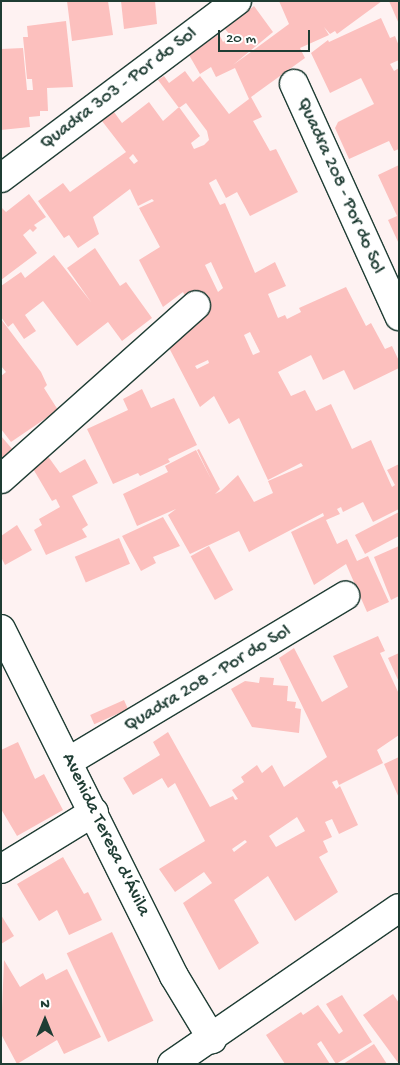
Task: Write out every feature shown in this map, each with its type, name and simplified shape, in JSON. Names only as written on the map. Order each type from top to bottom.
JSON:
[{"type":"street","name":"Quadra 303 - Por do Sol","points":[[1,178],[237,1]]},
{"type":"street","name":"Quadra 208 - Por do Sol","points":[[294,84],[399,316]]},
{"type":"street","points":[[1,478],[196,305]]},
{"type":"street","name":"Quadra 208 - Por do Sol","points":[[69,761],[345,596]]},
{"type":"street","name":"Avenida Teresa d'Ávila","points":[[1,629],[69,761],[174,976],[212,1039]]},
{"type":"street","points":[[1,869],[94,812]]},
{"type":"street","points":[[172,1064],[212,1039],[399,908]]},
{"type":"building","points":[[67,1],[108,1],[113,35],[72,41]]},
{"type":"building","points":[[121,1],[155,1],[157,24],[124,29]]},
{"type":"building","points":[[279,1],[382,1],[337,34],[335,31],[330,34],[324,27],[329,35],[300,48],[305,58],[251,97],[262,117],[253,121],[270,151],[276,149],[298,192],[250,216],[237,192],[226,198],[216,179],[209,183],[220,205],[225,203],[255,273],[275,262],[286,286],[268,294],[278,318],[285,315],[287,319],[301,312],[299,308],[346,287],[366,326],[371,323],[385,349],[392,346],[399,361],[399,368],[354,390],[344,370],[323,380],[311,355],[278,372],[291,396],[305,390],[316,411],[331,404],[352,449],[371,440],[392,487],[395,485],[387,470],[399,464],[399,509],[373,522],[363,502],[343,512],[341,507],[337,509],[340,514],[326,520],[337,544],[347,539],[357,561],[368,556],[389,602],[367,612],[346,564],[314,585],[291,532],[324,516],[323,513],[249,552],[239,531],[190,554],[168,515],[176,509],[137,526],[123,494],[168,472],[165,466],[196,450],[211,479],[197,450],[199,449],[220,489],[215,494],[221,491],[238,475],[254,502],[273,493],[268,481],[303,466],[301,463],[268,480],[239,418],[229,424],[214,396],[200,407],[167,344],[193,310],[183,292],[163,307],[139,260],[160,247],[139,208],[154,201],[152,199],[138,206],[130,189],[93,217],[99,234],[78,248],[69,235],[64,238],[38,201],[63,183],[70,192],[126,152],[102,121],[114,112],[122,123],[149,102],[163,121],[179,107],[158,80],[164,76],[169,83],[185,71],[193,82],[200,76],[229,114],[249,99],[235,68],[216,77],[211,67],[200,74],[189,55],[219,34],[223,42],[231,36],[225,29],[254,6],[273,32],[233,65],[289,24]],"holes":[[[186,103],[207,131],[209,140],[204,145],[194,149],[191,143],[200,136],[179,108]],[[133,154],[138,161],[134,164],[129,158]],[[211,262],[223,288],[218,292],[205,265]],[[250,332],[260,352],[253,355],[244,335]],[[208,360],[209,363],[197,369],[195,366]]]},
{"type":"building","points":[[389,1],[399,1],[399,24]]},
{"type":"building","points":[[381,18],[390,38],[395,36],[399,46],[399,60],[390,64],[394,71],[399,68],[399,149],[394,151],[389,141],[349,159],[335,128],[338,122],[374,104],[361,78],[330,93],[311,53],[328,40],[329,42]]},
{"type":"building","points":[[66,21],[73,87],[47,88],[48,111],[40,111],[40,116],[29,117],[30,127],[1,130],[1,49],[23,48],[27,90],[33,90],[32,79],[27,79],[23,37],[28,37],[27,26]]},
{"type":"building","points":[[399,165],[399,244],[388,220],[397,216],[378,175]]},
{"type":"building","points":[[29,194],[46,217],[34,225],[37,228],[33,232],[30,229],[23,235],[37,253],[1,280],[1,207],[6,212]]},
{"type":"building","points":[[95,248],[120,286],[126,282],[152,318],[122,341],[108,322],[77,346],[43,301],[25,315],[36,331],[24,339],[13,323],[8,327],[1,317],[1,286],[21,272],[25,278],[54,255],[91,302],[67,268]]},
{"type":"building","points":[[1,319],[41,372],[47,385],[44,388],[58,410],[11,442],[1,429],[1,376],[6,372],[1,366]]},
{"type":"building","points":[[142,389],[151,408],[174,398],[197,445],[168,459],[170,462],[140,476],[138,473],[113,484],[87,429],[128,410],[123,399]]},
{"type":"building","points":[[1,436],[13,450],[1,459]]},
{"type":"building","points":[[47,455],[60,473],[85,459],[98,483],[72,496],[88,525],[82,529],[87,537],[46,555],[34,530],[42,525],[39,519],[60,507],[56,499],[52,501],[32,467]]},
{"type":"building","points":[[399,512],[399,536],[365,554],[355,535]]},
{"type":"building","points":[[163,517],[180,546],[153,557],[156,563],[141,571],[122,536]]},
{"type":"building","points":[[17,525],[32,550],[5,565],[1,557],[1,536]]},
{"type":"building","points":[[119,538],[130,564],[86,583],[75,557]]},
{"type":"building","points":[[209,546],[233,590],[215,600],[191,556]]},
{"type":"building","points":[[399,546],[399,596],[391,600],[374,557]]},
{"type":"building","points":[[378,636],[385,651],[380,653],[399,694],[399,735],[377,750],[383,763],[339,785],[337,780],[332,782],[336,789],[340,786],[358,825],[339,834],[332,819],[325,822],[332,837],[323,841],[328,852],[319,857],[338,892],[295,921],[268,876],[234,900],[259,943],[219,970],[183,903],[212,883],[204,872],[175,892],[159,869],[205,841],[175,783],[168,788],[162,778],[133,795],[123,778],[160,755],[153,742],[168,732],[210,807],[233,796],[235,800],[238,799],[232,790],[244,782],[241,777],[257,765],[262,773],[272,765],[284,787],[327,757],[279,658],[294,648],[322,702],[348,687],[333,656]],"holes":[[[297,817],[305,831],[276,847],[269,836]],[[245,840],[247,842],[234,852],[232,849]]]},
{"type":"building","points":[[399,653],[399,682],[388,658]]},
{"type":"building","points":[[260,677],[274,678],[273,685],[288,686],[287,701],[296,702],[295,708],[301,709],[299,733],[252,727],[231,689],[245,681],[259,683]]},
{"type":"building","points":[[124,700],[128,709],[94,724],[90,715]]},
{"type":"building","points":[[18,742],[35,779],[44,774],[63,810],[17,836],[1,809],[1,750]]},
{"type":"building","points":[[399,757],[399,798],[384,764]]},
{"type":"building","points":[[63,857],[84,894],[88,892],[102,920],[69,935],[57,910],[39,921],[17,884]]},
{"type":"building","points":[[1,915],[14,936],[1,944]]},
{"type":"building","points":[[112,932],[153,1021],[108,1042],[67,953]]},
{"type":"building","points":[[4,960],[20,987],[43,973],[46,980],[67,969],[101,1037],[64,1054],[57,1040],[17,1064],[1,1034]]},
{"type":"building","points":[[393,994],[399,1003],[399,1064],[363,1015]]},
{"type":"building","points":[[342,995],[372,1042],[336,1064],[321,1041],[317,1044],[330,1064],[285,1064],[266,1035],[301,1012],[303,1015],[318,1005],[339,1034],[343,1031],[326,1004]]},
{"type":"building","points":[[374,1044],[387,1064],[343,1064]]}]
